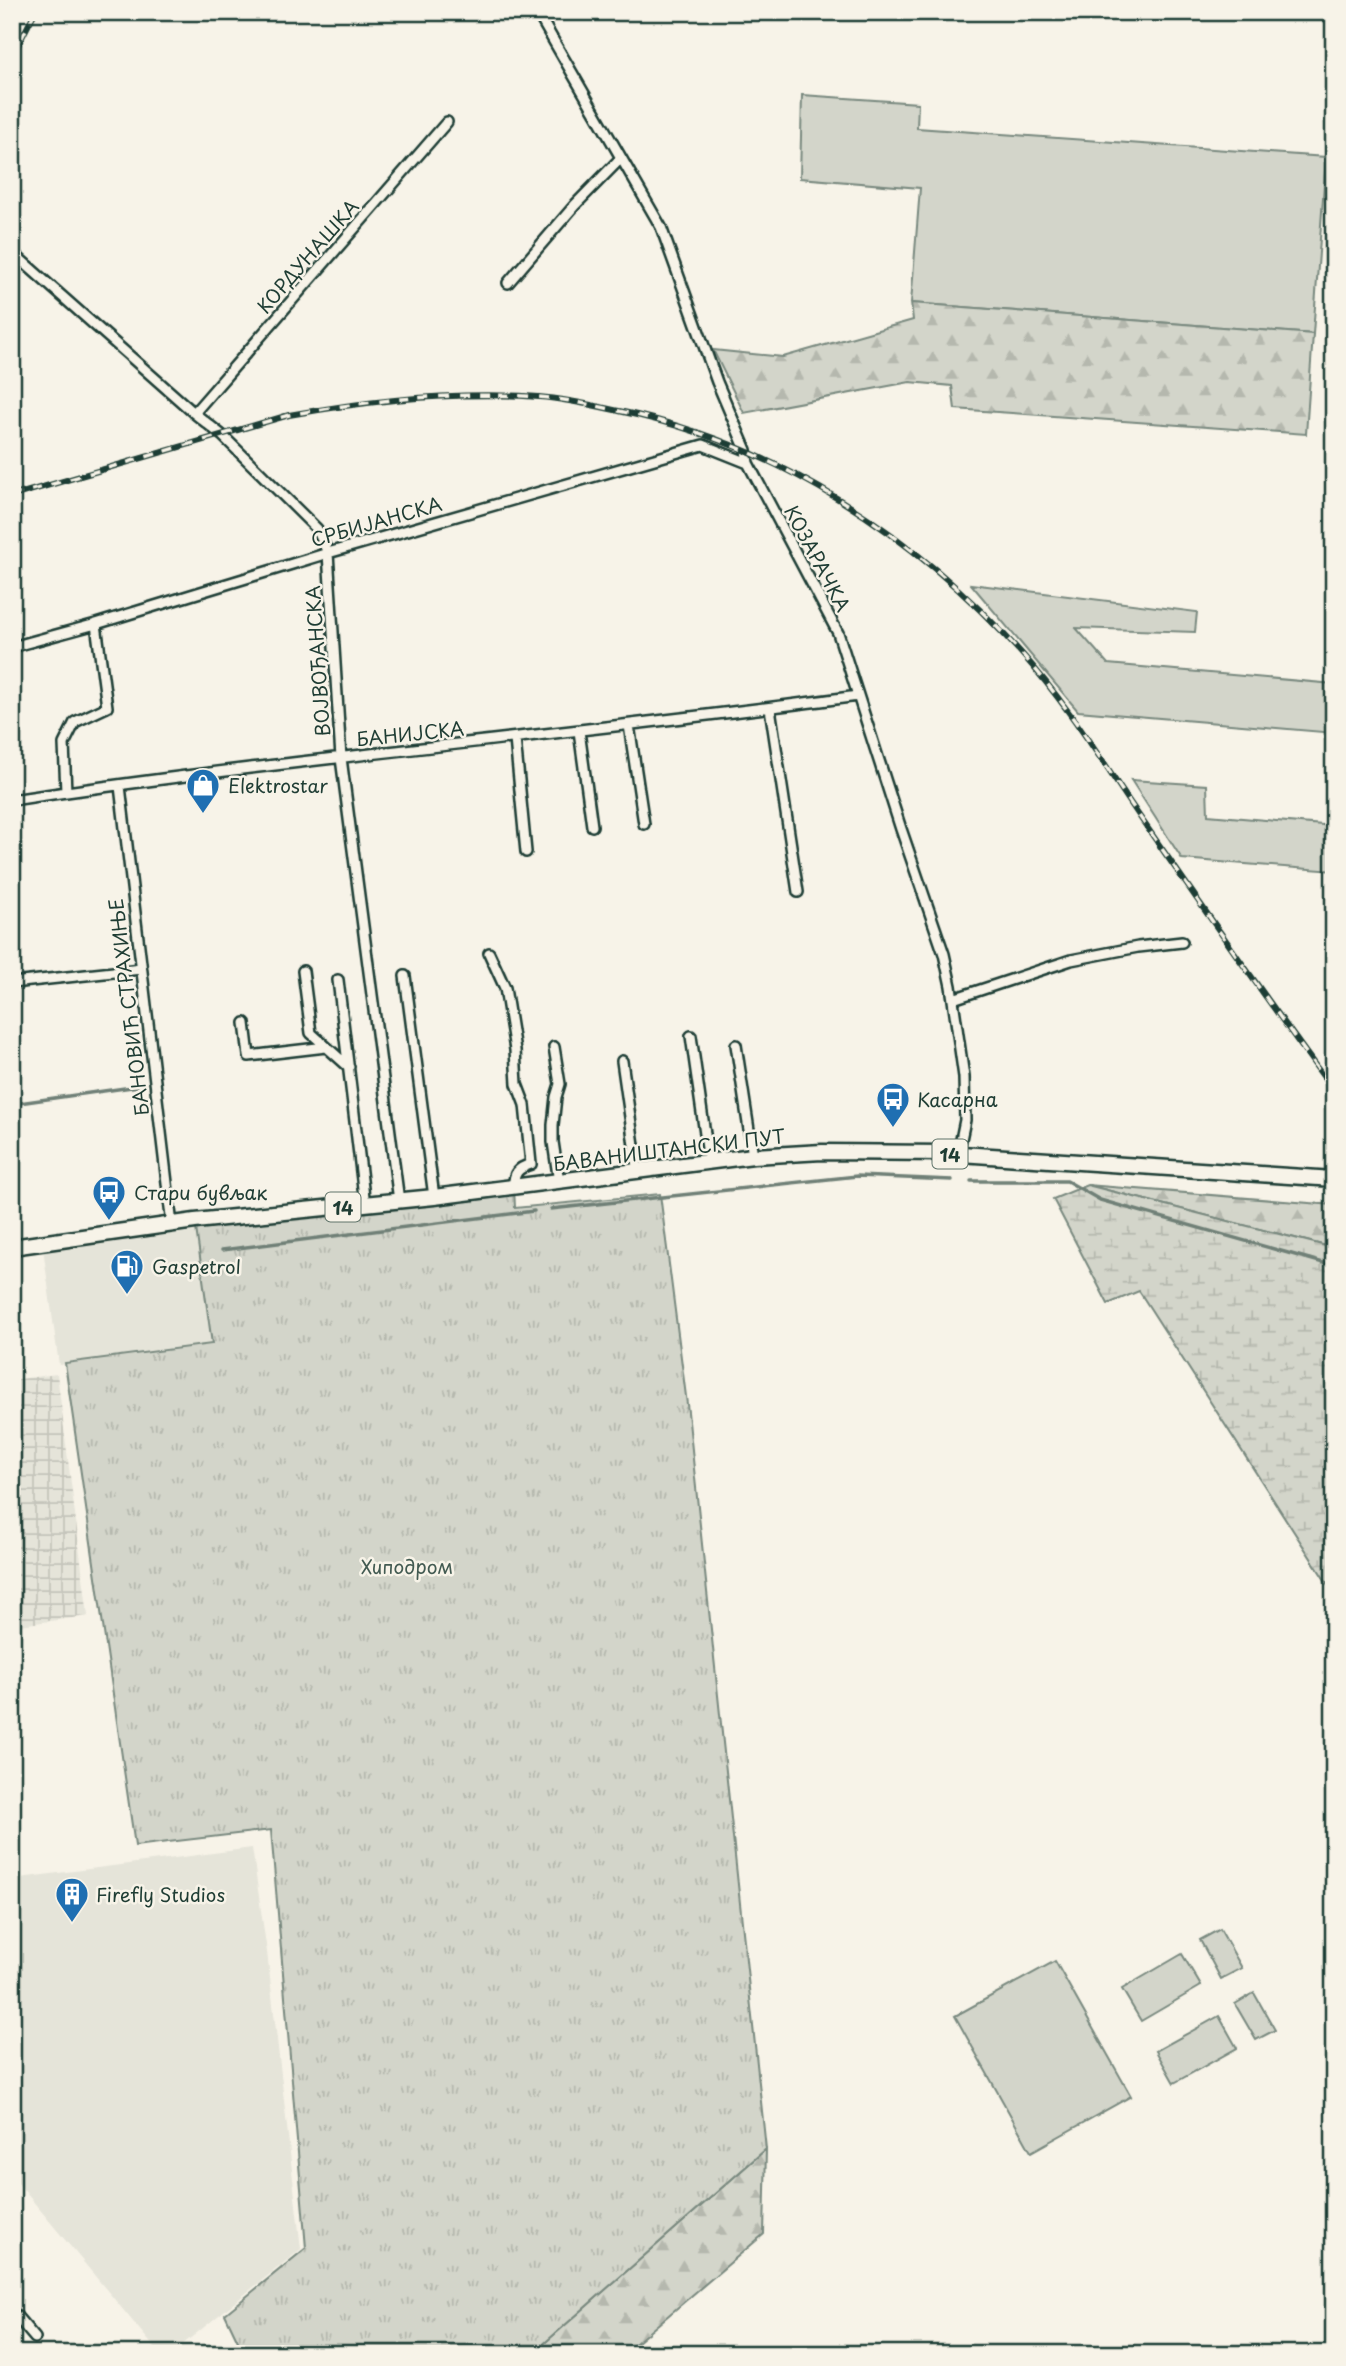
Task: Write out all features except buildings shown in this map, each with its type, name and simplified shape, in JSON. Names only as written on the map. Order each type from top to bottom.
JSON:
[{"type":"main road","name":"БАВАНИШТАНСКИ ПУТ","points":[[12,1247],[172,1225],[638,1173],[753,1156],[822,1152],[958,1154],[1334,1179]]},
{"type":"street","name":"КОЗАРАЧКА","points":[[537,12],[661,227],[717,382],[746,450],[748,463],[838,633],[944,954],[964,1077],[965,1120],[958,1154]]},
{"type":"street","name":"КОРДУНАШКА","points":[[194,413],[447,122]]},
{"type":"street","points":[[508,283],[575,205],[621,158]]},
{"type":"street","name":"ВОЈВОЂАНСКА","points":[[12,253],[223,436],[317,529],[328,553],[341,758],[399,1201]]},
{"type":"street","name":"СРБИЈАНСКА","points":[[12,647],[703,445],[748,463]]},
{"type":"street","points":[[66,792],[64,744],[75,722],[107,707],[96,624]]},
{"type":"street","name":"БАНИЈСКА","points":[[12,800],[858,696]]},
{"type":"street","points":[[770,708],[798,892]]},
{"type":"street","points":[[629,725],[644,824]]},
{"type":"street","points":[[579,731],[592,826]]},
{"type":"street","points":[[515,739],[526,852]]},
{"type":"street","name":"БАНОВИЋ СТРАХИЊЕ","points":[[120,786],[172,1225]]},
{"type":"street","points":[[953,999],[1072,960],[1182,942]]},
{"type":"street","points":[[489,953],[505,988],[515,1050],[517,1084],[524,1105],[531,1164],[520,1168],[514,1177],[514,1187]]},
{"type":"street","points":[[12,983],[141,968]]},
{"type":"street","points":[[303,971],[311,1033],[349,1067]]},
{"type":"street","points":[[405,976],[434,1197]]},
{"type":"street","points":[[338,980],[365,1205]]},
{"type":"street","points":[[245,1023],[249,1056],[326,1047]]},
{"type":"street","points":[[691,1036],[709,1162]]},
{"type":"street","points":[[736,1045],[753,1156]]},
{"type":"street","points":[[554,1046],[560,1084],[553,1125],[559,1182]]},
{"type":"street","points":[[622,1061],[638,1173]]},
{"type":"street","points":[[12,2311],[35,2338]]},
{"type":"shaded area","name":"Gaspetrol","points":[[197,1231],[212,1344],[59,1365],[43,1248]]},
{"type":"shaded area","points":[[57,1374],[88,1616],[12,1626],[12,1380]]},
{"type":"shaded area","points":[[252,1848],[267,1952],[301,2249],[172,2353],[159,2353],[12,2176],[12,1879]]},
{"type":"green space","points":[[802,95],[918,103],[917,128],[1326,157],[1313,334],[911,303],[920,188],[800,178]]},
{"type":"green space","points":[[911,303],[1313,334],[1306,434],[955,409],[952,386],[910,382],[744,413],[713,350],[783,357],[913,320]]},
{"type":"green space","points":[[971,584],[1197,612],[1195,632],[1076,628],[1108,664],[1334,684],[1334,733],[1078,711]]},
{"type":"green space","points":[[1131,780],[1207,785],[1208,815],[1334,826],[1334,871],[1182,859]]},
{"type":"green space","points":[[1087,1185],[1334,1205],[1334,1248]]},
{"type":"green space","points":[[1087,1185],[1334,1248],[1334,1594],[1139,1291],[1108,1304],[1053,1199]]},
{"type":"green space","name":"Хиподром","points":[[514,1187],[515,1208],[660,1194],[688,1412],[766,2149],[532,2354],[244,2354],[225,2314],[306,2248],[271,1830],[135,1846],[65,1363],[212,1344],[195,1221]]},
{"type":"green space","points":[[1220,1929],[1242,1968],[1221,1979],[1200,1940]]},
{"type":"green space","points":[[1182,1954],[1201,1986],[1141,2021],[1122,1989]]},
{"type":"green space","points":[[1055,1961],[1131,2096],[1031,2152],[955,2016]]},
{"type":"green space","points":[[1254,1993],[1275,2030],[1256,2040],[1235,2004]]},
{"type":"green space","points":[[1219,2016],[1237,2048],[1174,2083],[1156,2051]]},
{"type":"green space","points":[[766,2149],[764,2234],[623,2354],[532,2354]]},
{"type":"waterway","points":[[12,1104],[139,1086]]},
{"type":"waterway","points":[[551,1209],[857,1176],[952,1180]]},
{"type":"waterway","points":[[971,1181],[1067,1181],[1100,1200],[1334,1266]]},
{"type":"waterway","points":[[222,1250],[534,1211]]},
{"type":"railway","points":[[12,57],[35,12]]},
{"type":"railway","points":[[12,496],[289,415],[413,398],[508,395],[559,399],[678,426],[734,446],[788,471],[840,500],[890,534],[937,571],[981,611],[1023,655],[1070,715],[1334,1091]]},
{"type":"place","name":"Elektrostar","points":[[203,815]]},
{"type":"place","name":"Касарна","points":[[893,1129]]},
{"type":"place","name":"Стари бувљак","points":[[109,1222]]},
{"type":"place","name":"Gaspetrol","points":[[127,1296]]},
{"type":"place","name":"Firefly Studios","points":[[72,1924]]}]
